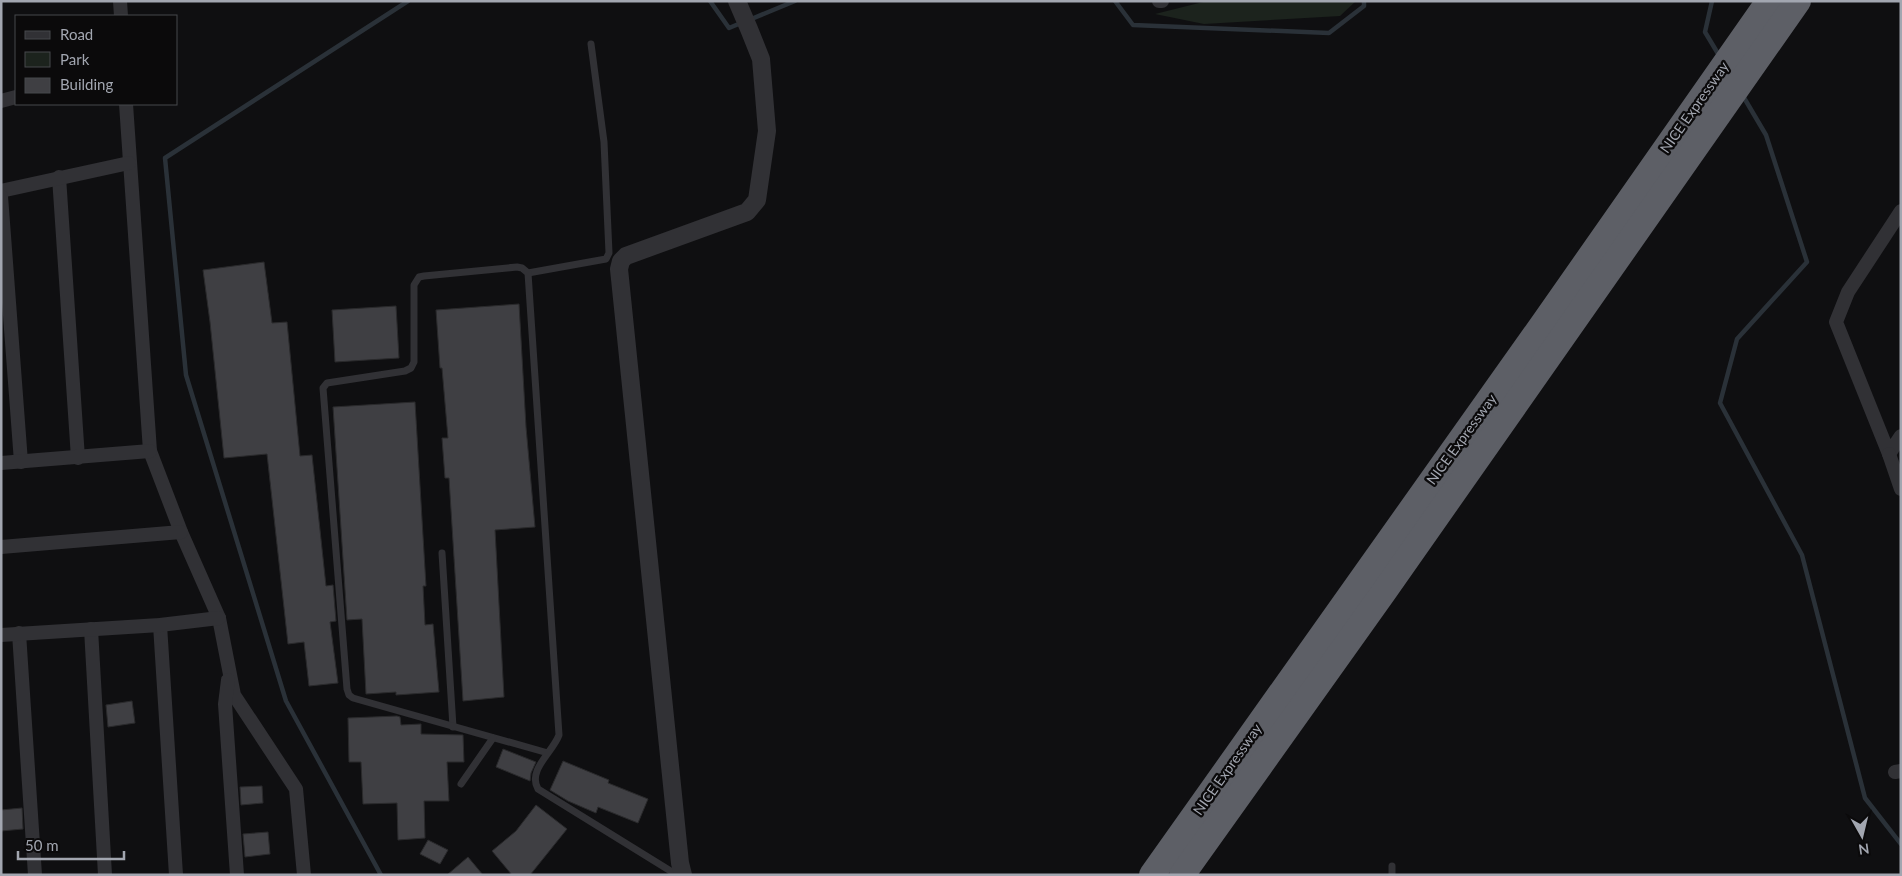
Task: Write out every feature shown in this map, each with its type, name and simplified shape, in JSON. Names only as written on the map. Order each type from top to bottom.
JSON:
[{"type":"highway","name":"NICE Expressway","points":[[1182,875],[1393,578],[1714,99],[1735,48],[1769,1]]},
{"type":"highway","name":"NICE Expressway","points":[[1152,875],[1546,321],[1714,99],[1746,74],[1798,1]]},
{"type":"street","points":[[120,1],[121,15]]},
{"type":"street","points":[[683,875],[680,863],[619,269],[621,261],[626,256],[747,212],[756,203],[767,136],[763,70],[750,29],[737,2]]},
{"type":"street","points":[[1,100],[15,97]]},
{"type":"street","points":[[126,105],[150,450],[181,532],[219,618],[236,698],[296,790],[304,875]]},
{"type":"street","points":[[1,191],[129,163]]},
{"type":"street","points":[[59,177],[78,458]]},
{"type":"street","points":[[1,196],[21,462]]},
{"type":"street","points":[[1901,211],[1848,292],[1836,322],[1889,454],[1901,489]]},
{"type":"street","points":[[1889,454],[1901,436]]},
{"type":"street","points":[[1,463],[78,458],[150,450]]},
{"type":"street","points":[[1,547],[181,532]]},
{"type":"street","points":[[1,634],[160,625],[219,618]]},
{"type":"street","points":[[160,625],[176,875]]},
{"type":"street","points":[[91,629],[105,875]]},
{"type":"street","points":[[19,633],[35,875]]},
{"type":"street","points":[[229,672],[225,704],[237,875]]},
{"type":"lane","points":[[528,273],[606,258],[610,253],[604,142],[591,44]]},
{"type":"lane","points":[[548,754],[353,698],[347,693],[322,389],[327,383],[405,371],[411,368],[414,362],[414,285],[419,277],[517,267],[522,268],[528,273],[559,735],[548,754],[534,776],[535,784],[538,789],[677,875]]},
{"type":"lane","points":[[442,552],[453,727]]},
{"type":"lane","points":[[461,784],[493,738]]},
{"type":"lane","points":[[1392,866],[1392,875]]},
{"type":"green space","points":[[1207,1],[1356,1],[1340,16],[1204,24],[1155,14]]},
{"type":"building","points":[[264,262],[272,323],[287,322],[300,456],[312,455],[326,586],[333,585],[336,621],[330,622],[338,683],[309,686],[304,642],[288,644],[267,454],[224,458],[203,270]]},
{"type":"building","points":[[519,304],[526,427],[535,527],[495,530],[504,697],[463,701],[449,478],[445,478],[442,438],[448,438],[436,310]]},
{"type":"building","points":[[396,306],[399,358],[335,362],[332,310]]},
{"type":"building","points":[[415,402],[426,586],[423,586],[425,625],[433,624],[439,692],[396,695],[396,692],[366,694],[362,619],[347,620],[333,407]]},
{"type":"building","points":[[132,701],[135,723],[108,727],[106,705]]},
{"type":"building","points":[[400,717],[401,725],[421,724],[421,734],[463,735],[464,762],[447,762],[449,801],[424,801],[425,838],[398,840],[397,803],[363,804],[361,762],[349,762],[348,718]]},
{"type":"building","points":[[503,749],[536,762],[530,781],[496,767]]},
{"type":"building","points":[[563,761],[609,780],[608,783],[648,799],[638,823],[598,807],[596,813],[568,801],[550,790]]},
{"type":"building","points":[[262,786],[263,803],[241,805],[240,787]]},
{"type":"building","points":[[536,805],[567,829],[530,875],[512,875],[492,851],[516,831]]},
{"type":"building","points":[[22,808],[23,829],[1,831],[1,810]]},
{"type":"building","points":[[268,832],[270,854],[245,857],[243,834]]},
{"type":"building","points":[[428,840],[448,850],[440,864],[420,854]]},
{"type":"building","points":[[468,857],[483,875],[447,875]]},
{"type":"waterway","points":[[381,875],[286,701],[186,375],[165,158],[408,1]]},
{"type":"waterway","points":[[710,1],[729,28],[741,23]]},
{"type":"waterway","points":[[749,20],[795,1]]},
{"type":"waterway","points":[[1115,1],[1133,25],[1329,33],[1364,6],[1364,1]]},
{"type":"waterway","points":[[1712,1],[1705,32],[1720,57]]},
{"type":"waterway","points":[[1743,96],[1766,135],[1807,262],[1737,339],[1720,403],[1802,555],[1865,798],[1901,844]]}]
